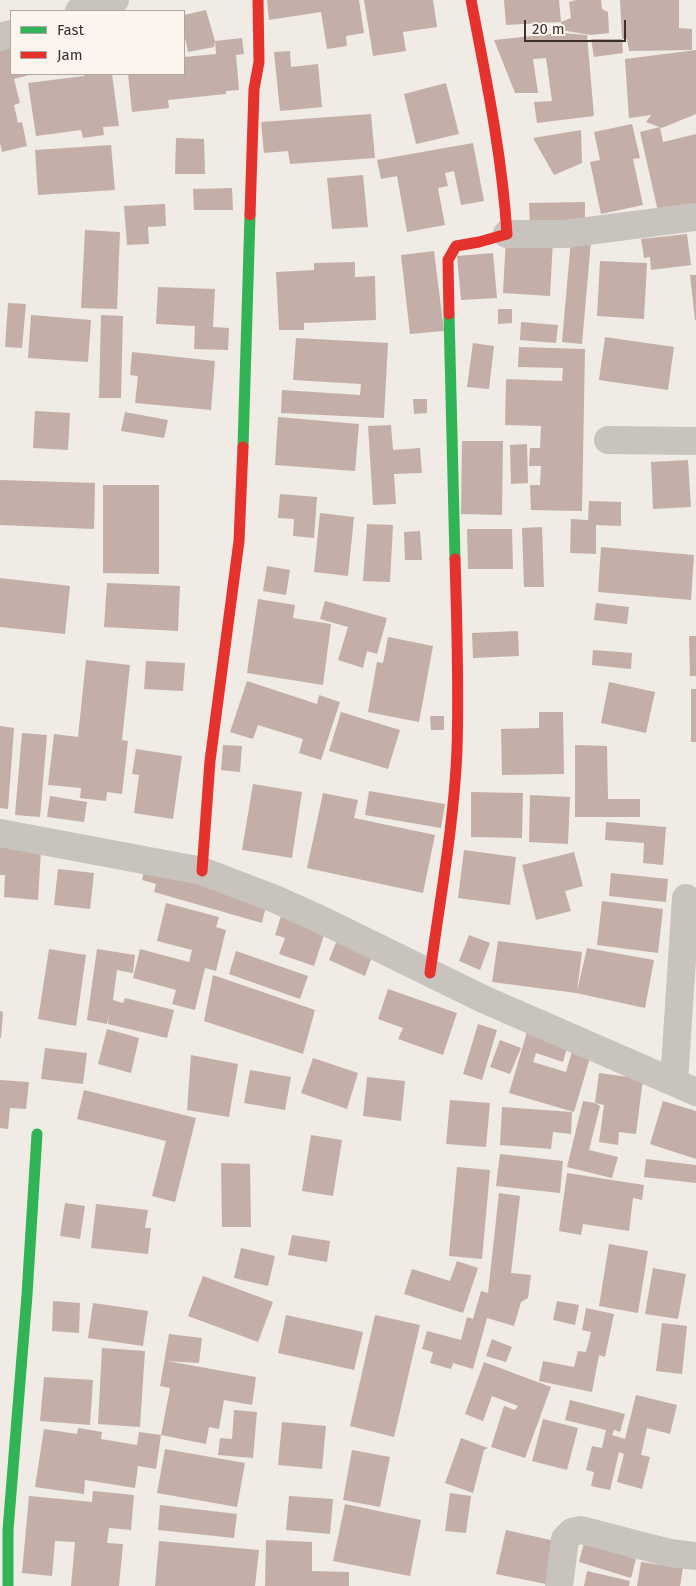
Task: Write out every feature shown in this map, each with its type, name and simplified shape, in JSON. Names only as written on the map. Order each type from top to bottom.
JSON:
[{"type":"street","points":[[81,10],[115,0]]},
{"type":"street","points":[[202,871],[210,761],[239,541],[252,126],[254,89],[259,62],[258,0]]},
{"type":"street","points":[[471,0],[497,139],[504,189],[507,234]]},
{"type":"street","points":[[430,973],[452,812],[457,750],[458,665],[450,404],[448,260],[456,246],[507,234],[565,234],[696,217]]},
{"type":"street","points":[[608,440],[696,441]]},
{"type":"street","points":[[0,833],[202,871],[275,899],[483,999],[685,1087],[686,898]]},
{"type":"street","points":[[8,1586],[8,1530],[27,1295],[37,1134]]},
{"type":"street","points":[[559,1586],[565,1539],[572,1532],[581,1530],[670,1553],[696,1556]]},
{"type":"building","points":[[267,0],[359,0],[364,33],[346,36],[347,46],[327,49],[321,12],[269,20]]},
{"type":"building","points":[[364,0],[433,0],[437,27],[403,32],[406,51],[373,56]]},
{"type":"building","points":[[504,0],[559,0],[561,22],[506,25]]},
{"type":"building","points":[[576,0],[601,0],[602,9],[608,12],[609,33],[591,35],[561,30],[561,22],[571,18],[569,2]]},
{"type":"building","points":[[620,0],[679,0],[679,28],[692,29],[692,50],[629,51],[627,39],[622,39]]},
{"type":"building","points":[[206,10],[215,41],[214,47],[188,52],[185,38],[185,15]]},
{"type":"building","points":[[561,33],[587,35],[594,116],[537,123],[534,102],[552,101],[546,58],[533,59],[538,93],[515,93],[494,40]]},
{"type":"building","points":[[242,38],[244,54],[236,55],[239,90],[226,91],[226,94],[168,100],[169,108],[132,112],[128,75],[185,75],[185,57],[216,54],[215,41]]},
{"type":"building","points":[[591,39],[622,39],[623,53],[594,57]]},
{"type":"building","points":[[10,45],[10,75],[29,75],[14,79],[20,103],[14,105],[18,123],[22,122],[27,146],[2,152],[0,143],[0,48]]},
{"type":"building","points":[[696,50],[696,114],[662,128],[646,122],[651,115],[629,118],[625,59]]},
{"type":"building","points":[[290,51],[291,67],[318,64],[322,107],[280,111],[274,52]]},
{"type":"building","points":[[112,75],[119,126],[103,127],[104,135],[83,138],[81,130],[36,136],[28,83],[84,76]]},
{"type":"building","points":[[446,83],[459,134],[416,144],[404,94]]},
{"type":"building","points":[[371,114],[375,158],[290,164],[288,151],[264,153],[261,122]]},
{"type":"building","points":[[632,124],[640,158],[633,159],[643,205],[601,214],[590,162],[600,160],[594,132]]},
{"type":"building","points":[[660,127],[663,142],[696,134],[696,208],[659,216],[640,132]]},
{"type":"building","points":[[581,130],[582,163],[554,175],[533,138]]},
{"type":"building","points":[[176,138],[204,139],[205,174],[175,174]]},
{"type":"building","points":[[473,143],[484,201],[461,205],[454,171],[445,173],[448,186],[438,188],[445,225],[407,232],[397,176],[381,179],[377,160]]},
{"type":"building","points":[[111,145],[115,190],[38,195],[35,150]]},
{"type":"building","points":[[363,175],[368,227],[332,229],[327,178]]},
{"type":"building","points":[[232,188],[233,210],[194,210],[193,189]]},
{"type":"building","points":[[585,202],[585,225],[530,226],[529,203]]},
{"type":"building","points":[[165,204],[166,226],[148,227],[149,244],[127,245],[124,206]]},
{"type":"building","points":[[85,230],[120,232],[117,309],[81,308]]},
{"type":"building","points":[[687,234],[691,265],[651,270],[650,257],[644,258],[641,239]]},
{"type":"building","points":[[506,237],[553,240],[550,296],[503,293]]},
{"type":"building","points":[[571,239],[591,241],[582,344],[562,342]]},
{"type":"building","points":[[434,251],[444,331],[410,334],[401,255]]},
{"type":"building","points":[[493,253],[497,298],[461,300],[457,256]]},
{"type":"building","points":[[600,261],[647,263],[644,319],[597,316]]},
{"type":"building","points":[[355,262],[355,277],[375,276],[376,320],[304,323],[304,330],[279,330],[276,272],[314,270],[314,263]]},
{"type":"building","points":[[690,275],[696,275],[696,320],[695,320]]},
{"type":"building","points":[[158,287],[215,289],[213,327],[229,328],[228,350],[194,349],[195,326],[156,324]]},
{"type":"building","points":[[8,303],[26,304],[22,348],[5,347]]},
{"type":"building","points":[[498,309],[512,309],[512,323],[498,324]]},
{"type":"building","points":[[31,315],[91,320],[88,362],[28,358]]},
{"type":"building","points":[[101,315],[123,316],[121,398],[99,398]]},
{"type":"building","points":[[521,322],[558,325],[556,343],[520,340]]},
{"type":"building","points":[[605,337],[674,347],[668,390],[599,380]]},
{"type":"building","points":[[296,338],[388,343],[384,418],[281,413],[282,390],[360,395],[361,384],[293,380]]},
{"type":"building","points":[[473,343],[494,346],[489,389],[467,387]]},
{"type":"building","points":[[519,347],[585,349],[582,511],[531,510],[530,485],[540,485],[541,466],[529,466],[530,448],[540,448],[541,426],[505,425],[506,379],[562,381],[563,368],[518,367]]},
{"type":"building","points":[[132,352],[215,361],[211,410],[135,403],[138,376],[130,375]]},
{"type":"building","points":[[413,399],[427,399],[427,413],[414,414]]},
{"type":"building","points":[[35,411],[70,413],[68,450],[33,448]]},
{"type":"building","points":[[125,412],[168,420],[164,438],[121,431]]},
{"type":"building","points":[[278,417],[359,424],[355,471],[275,465]]},
{"type":"building","points":[[391,425],[393,450],[420,448],[422,473],[394,474],[396,504],[373,505],[368,426]]},
{"type":"building","points":[[462,441],[503,441],[502,515],[461,514]]},
{"type":"building","points":[[527,444],[528,483],[511,484],[510,445]]},
{"type":"building","points":[[688,460],[691,507],[653,509],[651,462]]},
{"type":"building","points":[[0,480],[95,483],[94,529],[0,525]]},
{"type":"building","points":[[103,485],[159,485],[159,574],[103,573]]},
{"type":"building","points":[[280,494],[317,497],[314,538],[293,536],[294,519],[278,518]]},
{"type":"building","points":[[589,501],[621,502],[621,526],[596,525],[596,554],[570,553],[571,519],[588,520]]},
{"type":"building","points":[[320,513],[354,517],[348,576],[314,572]]},
{"type":"building","points":[[367,524],[393,525],[390,582],[363,581]]},
{"type":"building","points":[[542,527],[544,587],[524,587],[522,528]]},
{"type":"building","points":[[467,529],[512,529],[513,569],[468,569]]},
{"type":"building","points":[[420,531],[422,560],[405,560],[404,532]]},
{"type":"building","points":[[601,547],[694,555],[691,600],[598,592]]},
{"type":"building","points":[[267,566],[290,570],[286,595],[263,591]]},
{"type":"building","points":[[0,578],[70,586],[65,634],[0,627]]},
{"type":"building","points":[[107,583],[180,586],[178,631],[104,627]]},
{"type":"building","points":[[258,599],[295,605],[293,618],[331,624],[323,685],[247,673]]},
{"type":"building","points":[[325,601],[387,618],[377,654],[367,651],[363,668],[338,660],[348,627],[320,619]]},
{"type":"building","points":[[596,603],[629,607],[627,624],[594,620]]},
{"type":"building","points":[[518,631],[519,656],[473,658],[472,633]]},
{"type":"building","points":[[689,636],[696,636],[696,676],[690,676]]},
{"type":"building","points":[[388,637],[433,646],[419,722],[368,712],[377,662],[383,663]]},
{"type":"building","points":[[593,650],[632,653],[631,669],[592,665]]},
{"type":"building","points":[[86,660],[130,665],[122,740],[128,741],[122,794],[107,792],[106,801],[80,798],[81,788],[48,785],[54,734],[78,737]]},
{"type":"building","points":[[146,661],[185,663],[183,691],[144,689]]},
{"type":"building","points":[[247,681],[317,704],[319,695],[340,702],[321,760],[299,753],[303,739],[258,725],[253,739],[230,732]]},
{"type":"building","points":[[609,682],[655,692],[646,733],[601,723]]},
{"type":"building","points":[[691,689],[696,689],[696,742],[691,742]]},
{"type":"building","points":[[341,712],[400,730],[388,769],[329,751]]},
{"type":"building","points":[[539,712],[563,712],[564,774],[502,775],[501,729],[539,728]]},
{"type":"building","points":[[430,716],[444,716],[444,730],[431,730]]},
{"type":"building","points":[[0,726],[14,728],[8,809],[0,808]]},
{"type":"building","points":[[22,733],[47,735],[40,817],[15,815]]},
{"type":"building","points":[[223,745],[242,746],[240,772],[221,770]]},
{"type":"building","points":[[575,745],[607,746],[608,799],[640,799],[640,817],[575,817]]},
{"type":"building","points":[[136,749],[182,756],[173,819],[134,813],[139,775],[132,774]]},
{"type":"building","points":[[253,784],[302,792],[292,858],[242,850]]},
{"type":"building","points":[[369,791],[445,804],[441,828],[365,815]]},
{"type":"building","points":[[471,792],[523,793],[522,838],[471,837]]},
{"type":"building","points":[[323,793],[358,800],[354,818],[435,835],[423,893],[307,868]]},
{"type":"building","points":[[530,795],[570,797],[568,844],[529,842]]},
{"type":"building","points":[[50,796],[87,802],[84,822],[47,817]]},
{"type":"building","points":[[606,822],[666,827],[663,865],[643,863],[644,843],[605,840]]},
{"type":"building","points":[[0,847],[41,850],[38,900],[4,897],[5,875],[0,875]]},
{"type":"building","points":[[464,850],[516,857],[510,905],[458,898]]},
{"type":"building","points":[[574,852],[583,886],[565,891],[571,911],[536,920],[522,865]]},
{"type":"building","points":[[145,868],[267,902],[262,923],[154,892],[156,884],[142,880]]},
{"type":"building","points":[[58,869],[94,873],[90,909],[54,905]]},
{"type":"building","points":[[611,873],[668,879],[666,902],[609,896]]},
{"type":"building","points":[[602,901],[663,909],[658,953],[597,945]]},
{"type":"building","points":[[166,903],[219,917],[216,927],[226,930],[216,971],[205,968],[195,1010],[172,1004],[176,990],[133,978],[140,949],[189,962],[192,950],[157,941]]},
{"type":"building","points":[[282,913],[326,929],[314,966],[279,954],[285,938],[275,935]]},
{"type":"building","points":[[469,935],[490,943],[480,970],[459,961]]},
{"type":"building","points":[[337,940],[373,954],[365,976],[329,960]]},
{"type":"building","points":[[498,941],[582,952],[577,991],[587,948],[654,960],[645,1008],[576,993],[492,982]]},
{"type":"building","points":[[49,949],[86,955],[76,1026],[38,1019]]},
{"type":"building","points":[[97,949],[135,955],[133,973],[117,970],[113,1000],[123,1003],[125,998],[174,1010],[167,1038],[108,1024],[109,1015],[107,1024],[87,1020]]},
{"type":"building","points":[[236,951],[308,976],[300,999],[229,974]]},
{"type":"building","points":[[213,975],[315,1010],[303,1054],[204,1021]]},
{"type":"building","points":[[388,989],[457,1013],[443,1055],[398,1039],[403,1028],[378,1019]]},
{"type":"building","points":[[0,1011],[3,1012],[1,1038],[0,1038]]},
{"type":"building","points":[[478,1024],[497,1030],[482,1080],[463,1074]]},
{"type":"building","points":[[107,1029],[139,1038],[131,1073],[98,1064]]},
{"type":"building","points":[[527,1032],[568,1044],[563,1062],[536,1053],[533,1062],[566,1072],[574,1045],[592,1051],[574,1112],[509,1093]]},
{"type":"building","points":[[500,1040],[521,1048],[510,1074],[490,1067]]},
{"type":"building","points":[[45,1048],[87,1053],[83,1084],[41,1079]]},
{"type":"building","points":[[191,1055],[238,1064],[229,1117],[187,1110]]},
{"type":"building","points":[[313,1058],[358,1073],[347,1109],[301,1093]]},
{"type":"building","points":[[250,1070],[291,1077],[285,1110],[244,1103]]},
{"type":"building","points":[[599,1073],[643,1079],[636,1134],[619,1132],[618,1145],[599,1142],[604,1105],[595,1103]]},
{"type":"building","points":[[367,1077],[405,1081],[401,1121],[363,1116]]},
{"type":"building","points":[[0,1080],[29,1082],[26,1109],[10,1108],[8,1129],[0,1128]]},
{"type":"building","points":[[84,1090],[196,1118],[175,1202],[152,1196],[166,1141],[77,1119]]},
{"type":"building","points":[[450,1100],[490,1103],[486,1147],[446,1144]]},
{"type":"building","points":[[583,1101],[600,1106],[589,1150],[618,1157],[612,1178],[567,1167]]},
{"type":"building","points":[[663,1101],[696,1111],[696,1159],[650,1144]]},
{"type":"building","points":[[502,1107],[572,1112],[571,1134],[553,1132],[551,1149],[500,1145]]},
{"type":"building","points":[[311,1135],[342,1140],[333,1196],[302,1191]]},
{"type":"building","points":[[500,1154],[563,1161],[560,1193],[496,1186]]},
{"type":"building","points":[[646,1159],[696,1165],[696,1183],[644,1177]]},
{"type":"building","points":[[221,1163],[250,1164],[251,1227],[222,1227]]},
{"type":"building","points":[[457,1167],[490,1170],[482,1259],[449,1256]]},
{"type":"building","points":[[567,1173],[644,1185],[642,1200],[633,1198],[629,1231],[583,1224],[581,1235],[559,1231]]},
{"type":"building","points":[[499,1193],[520,1196],[511,1273],[531,1275],[528,1298],[521,1302],[514,1326],[487,1318],[473,1369],[453,1363],[451,1369],[430,1363],[433,1352],[422,1349],[427,1331],[461,1340],[467,1317],[473,1319],[481,1291],[488,1293]]},
{"type":"building","points":[[65,1203],[85,1206],[80,1239],[60,1236]]},
{"type":"building","points":[[96,1204],[148,1210],[145,1228],[151,1228],[148,1254],[91,1248]]},
{"type":"building","points":[[292,1235],[330,1241],[327,1262],[288,1255]]},
{"type":"building","points":[[609,1244],[648,1251],[638,1313],[599,1306]]},
{"type":"building","points":[[241,1248],[275,1256],[268,1286],[234,1278]]},
{"type":"building","points":[[457,1261],[478,1268],[463,1313],[404,1294],[412,1269],[450,1281]]},
{"type":"building","points":[[653,1268],[686,1274],[678,1319],[645,1314]]},
{"type":"building","points":[[203,1276],[273,1302],[258,1342],[188,1316]]},
{"type":"building","points":[[53,1301],[80,1303],[79,1333],[52,1331]]},
{"type":"building","points":[[557,1301],[579,1305],[575,1325],[553,1320]]},
{"type":"building","points":[[93,1303],[148,1311],[143,1346],[88,1338]]},
{"type":"building","points":[[586,1308],[614,1314],[605,1357],[599,1355],[592,1392],[539,1381],[543,1361],[574,1367],[578,1351],[586,1352],[591,1332],[582,1330]]},
{"type":"building","points":[[286,1315],[363,1332],[354,1370],[278,1353]]},
{"type":"building","points":[[375,1315],[420,1325],[394,1437],[350,1426]]},
{"type":"building","points":[[662,1323],[687,1326],[682,1374],[656,1371]]},
{"type":"building","points":[[169,1334],[202,1338],[199,1363],[167,1361],[256,1377],[252,1405],[224,1400],[219,1429],[209,1427],[206,1444],[161,1435],[170,1388],[160,1386]]},
{"type":"building","points":[[492,1339],[512,1347],[506,1362],[486,1356]]},
{"type":"building","points":[[102,1348],[145,1351],[140,1427],[98,1424]]},
{"type":"building","points":[[484,1362],[551,1387],[525,1458],[491,1447],[504,1406],[515,1410],[518,1406],[492,1396],[483,1421],[465,1414]]},
{"type":"building","points":[[44,1377],[93,1380],[90,1425],[40,1421]]},
{"type":"building","points":[[636,1395],[677,1405],[670,1434],[647,1428],[641,1455],[650,1457],[642,1489],[617,1482],[624,1454],[619,1452],[610,1490],[591,1486],[594,1472],[586,1470],[592,1446],[602,1448],[606,1430],[565,1420],[570,1400],[625,1414],[620,1432],[614,1430],[612,1435],[625,1439]]},
{"type":"building","points":[[234,1410],[257,1412],[253,1458],[218,1455],[220,1438],[232,1439]]},
{"type":"building","points":[[543,1419],[578,1428],[567,1470],[532,1461]]},
{"type":"building","points":[[282,1422],[326,1426],[322,1469],[278,1465]]},
{"type":"building","points":[[78,1428],[102,1432],[101,1439],[137,1445],[139,1432],[161,1435],[156,1469],[138,1466],[135,1488],[85,1480],[84,1494],[35,1487],[44,1429],[77,1434]]},
{"type":"building","points":[[461,1438],[488,1448],[484,1450],[473,1493],[445,1483]]},
{"type":"building","points":[[165,1449],[245,1463],[237,1507],[157,1493]]},
{"type":"building","points":[[352,1450],[390,1457],[380,1507],[343,1500]]},
{"type":"building","points":[[93,1491],[134,1495],[131,1530],[109,1528],[107,1543],[123,1544],[119,1586],[71,1586],[75,1542],[55,1541],[52,1576],[22,1573],[29,1496],[92,1502]]},
{"type":"building","points":[[450,1493],[471,1496],[466,1533],[445,1531]]},
{"type":"building","points":[[289,1496],[333,1499],[330,1534],[286,1530]]},
{"type":"building","points":[[345,1504],[421,1520],[410,1576],[333,1561]]},
{"type":"building","points":[[160,1505],[237,1514],[234,1538],[158,1530]]},
{"type":"building","points":[[506,1530],[555,1541],[546,1584],[496,1574]]},
{"type":"building","points":[[266,1540],[312,1542],[312,1571],[349,1572],[349,1586],[265,1586]]},
{"type":"building","points":[[159,1541],[259,1550],[255,1586],[155,1586]]},
{"type":"building","points":[[584,1543],[636,1559],[631,1578],[579,1562]]},
{"type":"building","points":[[641,1562],[683,1568],[680,1586],[637,1586]]},
{"type":"building","points":[[587,1571],[630,1581],[629,1586],[584,1586]]},
{"type":"traffic: fast","points":[[243,447],[250,215]]},
{"type":"traffic: fast","points":[[449,314],[455,559]]},
{"type":"traffic: fast","points":[[8,1586],[8,1530],[27,1295],[37,1134]]},
{"type":"traffic: jam","points":[[250,215],[254,89],[259,62],[258,0]]},
{"type":"traffic: jam","points":[[449,314],[448,260],[456,246],[507,234],[505,204],[488,87],[471,0]]},
{"type":"traffic: jam","points":[[202,871],[210,761],[239,541],[243,447]]},
{"type":"traffic: jam","points":[[430,973],[450,834],[457,750],[458,678],[455,559]]}]
